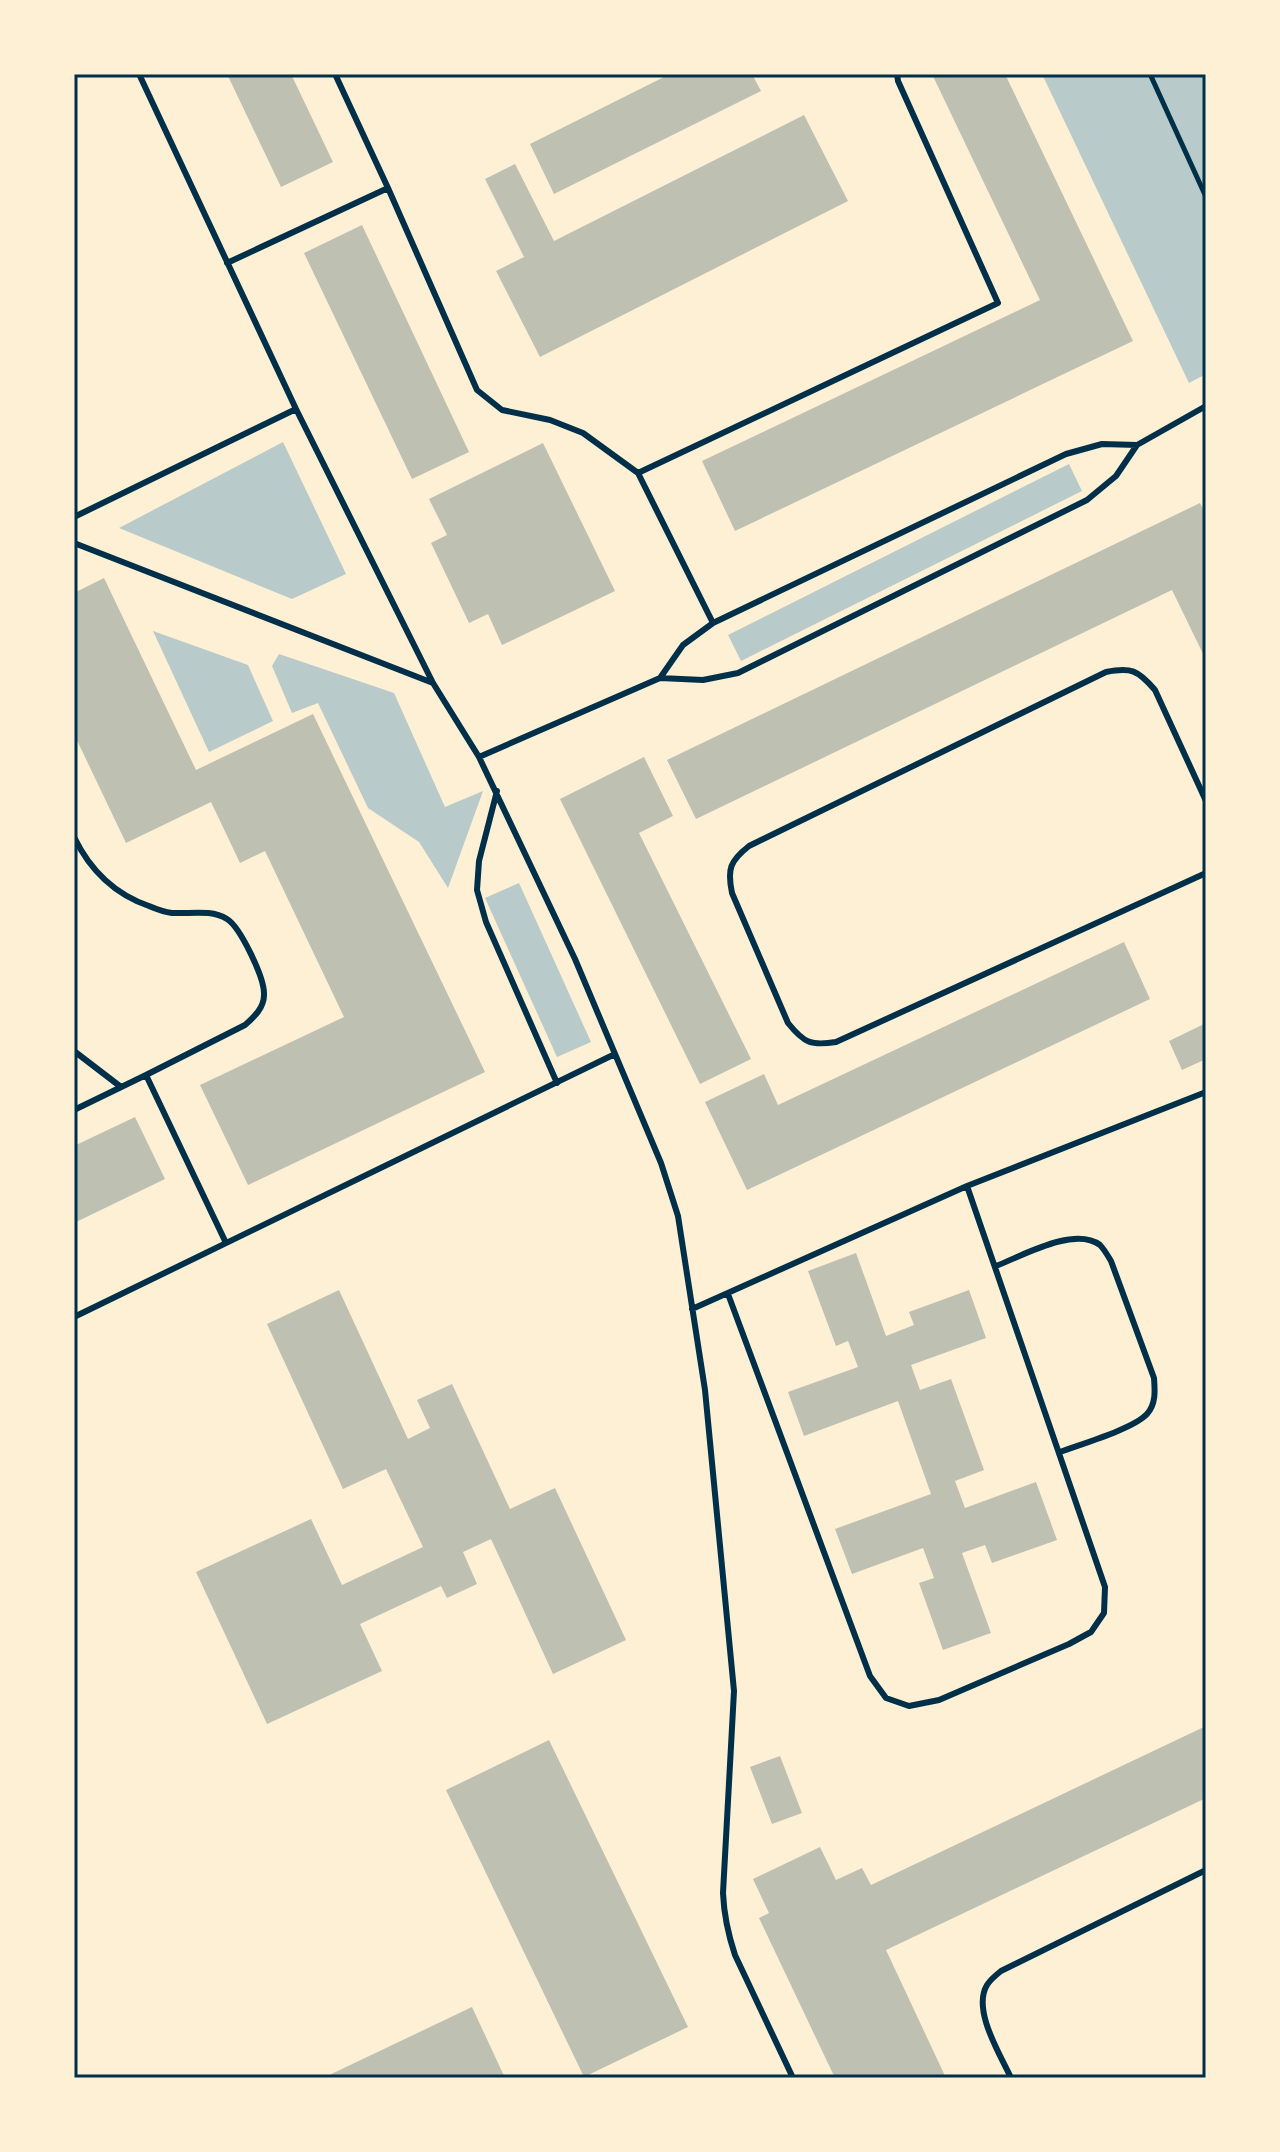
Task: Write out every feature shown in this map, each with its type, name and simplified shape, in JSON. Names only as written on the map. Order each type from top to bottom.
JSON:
[{"type":"lane","points":[[139,74],[296,409],[433,683],[497,791],[575,959],[661,1163],[678,1216],[705,1390],[734,1691],[724,1914],[735,1955],[793,2078]]},
{"type":"lane","points":[[335,74],[477,390],[502,410],[550,420],[583,433],[638,473],[713,623]]},
{"type":"lane","points":[[638,473],[998,303],[897,74]]},
{"type":"lane","points":[[227,263],[388,188]]},
{"type":"lane","points":[[479,757],[660,678],[703,680],[738,673],[1087,500],[1116,476],[1137,445],[1206,406]]},
{"type":"lane","points":[[74,517],[296,409]]},
{"type":"lane","points":[[660,678],[683,645],[713,623],[1066,454],[1102,444],[1137,445]]},
{"type":"lane","points":[[74,543],[433,683]]},
{"type":"lane","points":[[1206,801],[1155,690],[1142,675],[1125,668],[1106,672],[749,846],[735,858],[729,875],[732,893],[788,1023],[800,1038],[818,1045],[836,1042],[1206,873]]},
{"type":"lane","points":[[497,791],[479,861],[477,890],[486,922],[557,1083]]},
{"type":"lane","points":[[74,837],[82,854],[99,876],[131,900],[167,913],[212,912],[228,919],[239,932],[261,977],[264,995],[258,1013],[245,1025],[74,1110]]},
{"type":"lane","points":[[74,1051],[121,1087]]},
{"type":"lane","points":[[74,1317],[615,1054]]},
{"type":"lane","points":[[146,1075],[226,1243]]},
{"type":"lane","points":[[692,1309],[967,1186],[1206,1092]]},
{"type":"lane","points":[[728,1294],[870,1676],[886,1698],[909,1706],[939,1700],[1091,1632],[1104,1613],[1105,1587],[967,1186]]},
{"type":"lane","points":[[996,1266],[1064,1240],[1083,1238],[1101,1246],[1111,1261],[1154,1378],[1155,1397],[1148,1414],[1132,1424],[1060,1452]]},
{"type":"lane","points":[[1011,2078],[984,2019],[981,2001],[987,1984],[1001,1971],[1206,1870]]},
{"type":"path","points":[[1150,74],[1206,197]]},
{"type":"shaded area","points":[[1042,74],[1206,74],[1206,374],[1189,383]]},
{"type":"shaded area","points":[[283,442],[346,574],[292,599],[119,528]]},
{"type":"shaded area","points":[[1069,464],[1082,491],[741,661],[728,635]]},
{"type":"shaded area","points":[[153,631],[248,665],[273,721],[209,752]]},
{"type":"shaded area","points":[[279,654],[394,693],[445,807],[483,791],[448,888],[419,842],[368,808],[318,703],[292,713],[272,666]]},
{"type":"shaded area","points":[[519,883],[591,1042],[557,1057],[485,898]]},
{"type":"building","points":[[227,74],[291,74],[333,162],[281,187]]},
{"type":"building","points":[[670,74],[752,74],[761,91],[554,194],[530,144]]},
{"type":"building","points":[[932,74],[1005,74],[1133,341],[735,531],[702,461],[1040,300]]},
{"type":"building","points":[[804,115],[848,201],[540,357],[496,271],[524,257],[485,179],[515,164],[554,241]]},
{"type":"building","points":[[362,225],[469,452],[412,479],[304,253]]},
{"type":"building","points":[[543,443],[615,591],[502,645],[488,614],[469,623],[431,543],[447,535],[429,499]]},
{"type":"building","points":[[1200,503],[1206,514],[1206,660],[1172,590],[696,819],[667,760]]},
{"type":"building","points":[[104,578],[196,770],[313,714],[485,1072],[248,1185],[200,1085],[344,1017],[265,851],[240,863],[211,802],[126,843],[74,734],[74,593]]},
{"type":"building","points":[[644,757],[673,816],[639,833],[751,1059],[700,1084],[560,799]]},
{"type":"building","points":[[1124,942],[1150,999],[747,1190],[705,1102],[764,1074],[778,1105]]},
{"type":"building","points":[[1206,1023],[1206,1059],[1182,1070],[1169,1041]]},
{"type":"building","points":[[135,1117],[165,1179],[74,1223],[74,1146]]},
{"type":"building","points":[[856,1253],[886,1336],[914,1325],[909,1312],[969,1290],[986,1338],[911,1365],[920,1390],[951,1379],[984,1470],[955,1481],[965,1508],[1036,1482],[1057,1540],[992,1563],[985,1545],[962,1553],[991,1633],[943,1650],[919,1583],[934,1578],[923,1548],[852,1574],[835,1529],[931,1494],[898,1401],[804,1436],[788,1392],[858,1367],[848,1341],[836,1346],[808,1271]]},
{"type":"building","points":[[339,1290],[408,1439],[430,1428],[417,1400],[452,1384],[510,1509],[555,1488],[626,1640],[553,1674],[491,1539],[463,1552],[477,1584],[447,1598],[441,1586],[360,1624],[382,1671],[267,1724],[196,1572],[311,1519],[342,1585],[423,1547],[386,1469],[343,1489],[267,1324]]},
{"type":"building","points":[[1206,1726],[1206,1798],[886,1950],[946,2078],[835,2078],[759,1918],[769,1913],[753,1879],[820,1847],[836,1880],[862,1868],[871,1885]]},
{"type":"building","points":[[549,1740],[688,2027],[584,2077],[446,1790]]},
{"type":"building","points":[[780,1756],[802,1813],[772,1824],[750,1767]]},
{"type":"building","points":[[472,2007],[505,2078],[323,2078]]}]
